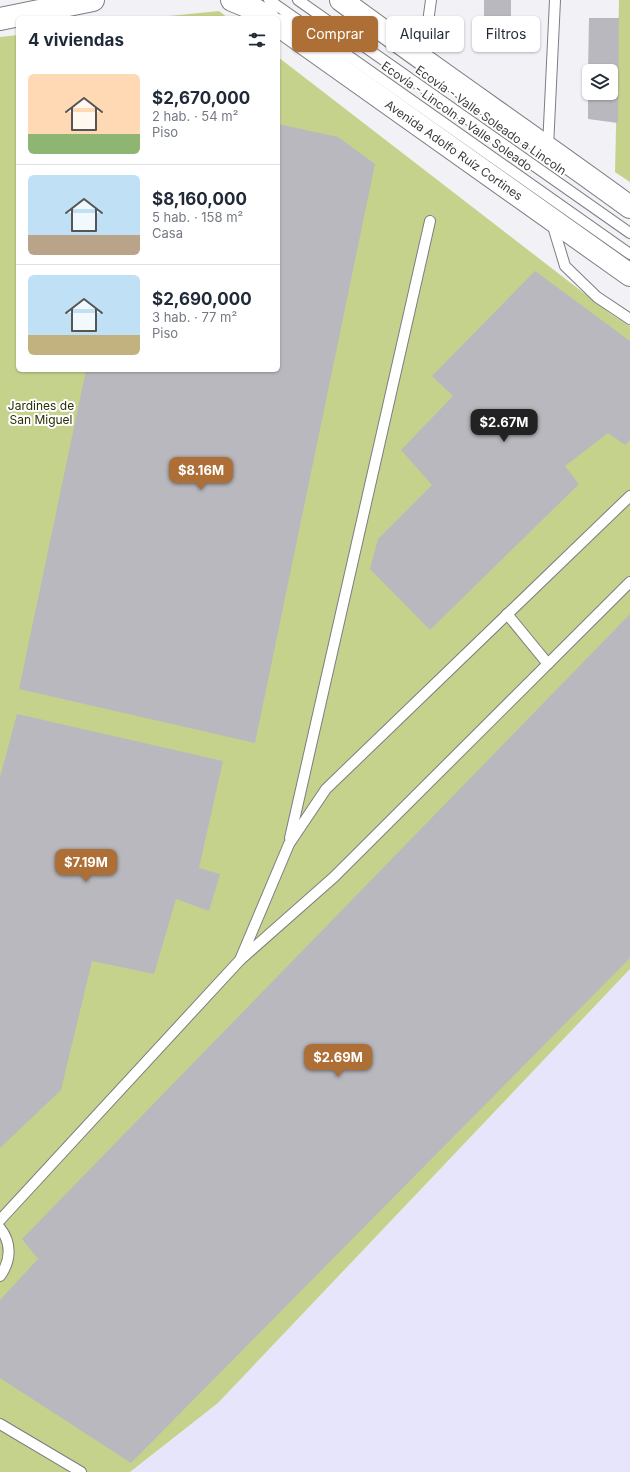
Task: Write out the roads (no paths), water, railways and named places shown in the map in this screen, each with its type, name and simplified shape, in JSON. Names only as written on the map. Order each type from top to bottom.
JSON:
[{"type":"main road","points":[[0,18],[92,0]]},
{"type":"main road","points":[[232,0],[256,10],[265,16]]},
{"type":"main road","points":[[341,0],[423,61],[548,147],[630,207]]},
{"type":"main road","name":"Avenida Adolfo Ruíz Cortines","points":[[280,26],[630,275]]},
{"type":"lane","name":"Ecovía - Lincoln a Valle Soleado","points":[[269,0],[630,254]]},
{"type":"lane","name":"Ecovía - Valle Soleado a Lincoln","points":[[298,0],[630,233]]},
{"type":"lane","points":[[423,61],[431,0]]},
{"type":"lane","points":[[548,147],[555,0]]},
{"type":"lane","points":[[551,219],[565,266],[597,297],[630,319]]},
{"type":"lane","points":[[240,960],[289,844],[430,221]]},
{"type":"lane","points":[[289,844],[326,789],[630,496]]},
{"type":"lane","points":[[0,1220],[240,960],[334,877],[630,582]]},
{"type":"lane","points":[[508,614],[548,664]]},
{"type":"lane","points":[[0,1228],[4,1233],[8,1245],[8,1258],[5,1269],[0,1276]]},
{"type":"lane","points":[[0,1424],[81,1472]]},
{"type":"park label","name":"Jardines de San Miguel","points":[[41,412]]}]
